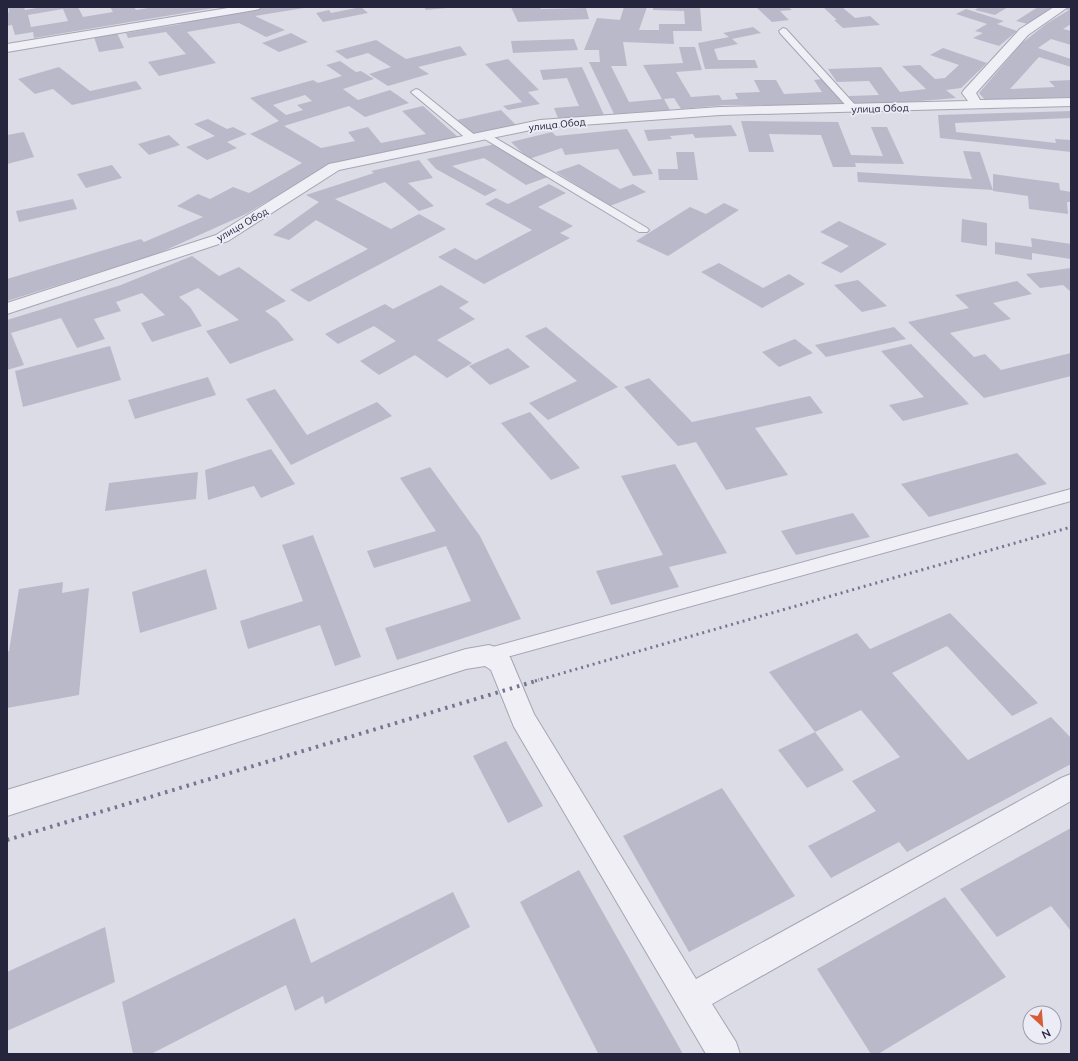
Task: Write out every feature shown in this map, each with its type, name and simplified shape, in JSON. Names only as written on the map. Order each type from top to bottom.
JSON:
[{"type":"street","points":[[7,48],[254,7]]},
{"type":"street","points":[[977,104],[969,93],[1024,32],[1062,7]]},
{"type":"street","name":"улица Обод","points":[[7,309],[222,238],[334,167],[472,138],[548,124],[720,111],[854,109],[1071,102]]},
{"type":"street","points":[[7,803],[466,659],[489,655],[501,664],[523,719],[724,1054]]},
{"type":"street","points":[[691,999],[1071,787]]},
{"type":"lane","points":[[784,31],[854,109]]},
{"type":"lane","points":[[416,92],[472,138]]},
{"type":"lane","points":[[487,136],[643,230]]},
{"type":"lane","points":[[489,655],[1071,495]]},
{"type":"building","points":[[8,7],[24,7],[25,10],[42,7],[78,7],[83,17],[113,12],[110,7],[134,7],[136,10],[154,7],[214,8],[34,38],[33,32],[15,35],[12,25],[7,26],[7,13],[9,12]],"holes":[[[63,9],[68,21],[31,27],[28,15]]]},
{"type":"building","points":[[264,7],[304,8],[255,16],[285,30],[266,37],[239,23],[187,32],[216,63],[159,76],[148,62],[186,54],[166,32],[128,38],[126,33],[181,24],[178,21]]},
{"type":"building","points":[[361,7],[368,13],[323,22],[316,13],[329,10],[331,13]]},
{"type":"building","points":[[424,7],[447,7],[447,8],[426,10]]},
{"type":"building","points":[[511,7],[540,7],[541,9],[586,8],[589,19],[518,22]]},
{"type":"building","points":[[624,7],[647,7],[639,30],[659,30],[659,24],[685,24],[684,11],[653,10],[653,7],[700,7],[702,31],[673,31],[674,44],[623,42],[627,66],[611,66],[629,102],[662,99],[643,65],[683,63],[679,47],[695,47],[702,70],[676,72],[691,97],[719,95],[722,100],[738,99],[735,93],[760,92],[754,80],[776,80],[784,94],[822,92],[814,80],[822,79],[845,105],[768,107],[766,105],[725,105],[681,109],[674,98],[664,99],[670,110],[614,114],[589,62],[600,62],[599,50],[584,50],[597,18],[620,20]]},
{"type":"building","points":[[756,7],[788,7],[792,10],[780,11],[789,20],[772,22]]},
{"type":"building","points":[[823,7],[842,7],[855,18],[870,16],[880,25],[843,28]]},
{"type":"building","points":[[979,7],[1008,7],[995,15],[975,10]]},
{"type":"building","points":[[1038,7],[1054,7],[1028,24],[1016,21]]},
{"type":"building","points":[[1071,7],[1071,24],[1063,29],[1071,31],[1071,45],[1051,39],[1038,48],[1071,59],[1071,67],[1039,57],[1010,89],[1055,87],[1049,81],[1071,80],[1071,97],[985,100],[979,93],[1021,44],[1046,24],[1069,10],[1065,9]]},
{"type":"building","points":[[966,9],[1004,21],[997,24],[1017,31],[999,46],[973,38],[983,33],[975,31],[987,24],[956,14]]},
{"type":"building","points":[[753,27],[761,33],[732,39],[738,44],[714,49],[718,60],[755,60],[758,68],[705,69],[698,43],[729,37],[723,33]]},
{"type":"building","points":[[117,33],[124,48],[99,52],[94,37]]},
{"type":"building","points":[[291,33],[308,42],[279,52],[262,43]]},
{"type":"building","points":[[574,39],[578,50],[513,53],[511,41]]},
{"type":"building","points":[[376,40],[406,59],[460,46],[467,55],[418,67],[429,74],[388,86],[369,74],[391,67],[368,53],[347,59],[335,51]]},
{"type":"building","points":[[943,48],[987,63],[961,88],[946,90],[956,98],[854,104],[849,96],[879,95],[869,81],[837,82],[828,69],[881,67],[900,92],[926,89],[902,66],[920,65],[935,79],[945,78],[959,65],[930,55]]},
{"type":"building","points":[[508,59],[539,90],[528,92],[540,104],[508,110],[503,106],[522,102],[485,64]]},
{"type":"building","points":[[340,61],[356,72],[361,71],[374,79],[343,89],[358,100],[390,90],[409,103],[365,117],[349,106],[284,126],[321,148],[355,141],[348,132],[368,127],[381,143],[426,134],[402,111],[423,106],[459,138],[327,167],[246,214],[157,254],[7,301],[7,279],[141,239],[144,242],[203,217],[177,206],[198,194],[210,199],[233,187],[249,193],[302,163],[250,134],[279,121],[250,98],[313,80],[318,83],[342,76],[326,65]],"holes":[[[305,95],[312,101],[297,105],[303,110],[286,115],[273,105]]]},
{"type":"building","points":[[59,67],[90,91],[136,81],[142,89],[72,105],[53,89],[35,94],[18,79]]},
{"type":"building","points":[[582,67],[604,115],[558,118],[554,108],[579,106],[567,78],[543,80],[540,70]]},
{"type":"building","points":[[501,110],[516,125],[471,135],[457,120]]},
{"type":"building","points":[[1071,111],[1071,118],[955,123],[956,132],[1056,143],[1055,139],[1071,140],[1071,152],[940,138],[938,115]]},
{"type":"building","points":[[208,119],[227,129],[233,127],[247,134],[227,142],[237,148],[207,160],[186,147],[215,136],[194,124]]},
{"type":"building","points":[[741,121],[838,122],[851,155],[883,156],[871,127],[887,127],[904,164],[855,163],[856,167],[833,167],[821,135],[769,134],[774,152],[749,152]]},
{"type":"building","points":[[731,125],[737,136],[695,138],[693,134],[670,136],[672,139],[648,141],[644,130]]},
{"type":"building","points":[[627,129],[653,174],[633,176],[618,149],[565,155],[562,148],[529,159],[511,142],[552,132],[556,136]]},
{"type":"building","points":[[24,132],[34,157],[7,164],[7,135]]},
{"type":"building","points":[[169,135],[180,145],[149,155],[138,144]]},
{"type":"building","points":[[495,144],[548,177],[526,185],[484,158],[452,166],[497,190],[485,196],[436,169],[427,159]]},
{"type":"building","points":[[963,151],[980,152],[993,190],[858,182],[857,172],[972,179]]},
{"type":"building","points":[[676,152],[694,152],[698,180],[659,180],[658,169],[678,169]]},
{"type":"building","points":[[419,160],[433,178],[408,183],[434,206],[419,211],[385,182],[335,199],[391,229],[419,214],[446,229],[309,302],[290,290],[368,249],[316,220],[289,240],[273,235],[319,202],[306,195],[374,173],[371,171]]},
{"type":"building","points":[[579,164],[620,189],[633,184],[646,192],[610,206],[556,172]]},
{"type":"building","points":[[112,165],[122,178],[86,188],[77,174]]},
{"type":"building","points":[[993,174],[1059,183],[1060,190],[1071,192],[1071,202],[1067,202],[1068,214],[1029,209],[1028,196],[993,191]]},
{"type":"building","points":[[549,184],[566,193],[538,207],[573,226],[560,233],[570,238],[484,284],[438,257],[455,248],[476,260],[532,230],[485,204],[496,198],[508,204]]},
{"type":"building","points":[[73,199],[77,209],[19,222],[16,211]]},
{"type":"building","points":[[724,203],[739,210],[668,256],[636,241],[690,207],[706,214]]},
{"type":"building","points":[[962,219],[987,223],[987,246],[961,242]]},
{"type":"building","points":[[839,221],[887,244],[841,273],[821,263],[849,246],[820,232]]},
{"type":"building","points":[[1031,238],[1071,244],[1071,259],[1032,253],[1032,260],[995,254],[995,242],[1032,247]]},
{"type":"building","points":[[192,256],[219,276],[239,267],[286,301],[265,311],[277,320],[294,340],[230,364],[206,331],[239,320],[198,288],[179,297],[190,307],[202,326],[152,342],[141,323],[165,315],[142,293],[116,302],[121,311],[94,319],[105,339],[77,348],[61,318],[11,333],[24,365],[7,370],[7,320],[121,285]]},
{"type":"building","points":[[719,263],[763,288],[789,274],[805,284],[762,308],[701,272]]},
{"type":"building","points":[[1071,268],[1071,292],[1063,285],[1040,288],[1026,274]]},
{"type":"building","points":[[858,280],[887,306],[862,312],[834,285]]},
{"type":"building","points":[[1017,281],[1032,294],[993,303],[1011,319],[950,333],[974,357],[985,354],[1001,370],[1071,353],[1071,376],[984,398],[908,322],[969,308],[955,295]]},
{"type":"building","points":[[441,285],[469,302],[459,308],[475,319],[437,340],[472,363],[447,378],[415,355],[379,375],[360,361],[396,341],[374,326],[338,344],[325,334],[385,304],[393,309]]},
{"type":"building","points":[[546,327],[618,387],[548,420],[529,403],[577,381],[525,336]]},
{"type":"building","points":[[894,327],[906,339],[826,357],[815,345]]},
{"type":"building","points":[[795,339],[813,353],[779,367],[762,352]]},
{"type":"building","points":[[911,344],[969,404],[903,421],[889,405],[924,397],[881,351]]},
{"type":"building","points":[[110,346],[121,380],[23,407],[15,371]]},
{"type":"building","points":[[508,348],[530,367],[490,385],[469,366]]},
{"type":"building","points":[[208,377],[216,395],[135,419],[128,400]]},
{"type":"building","points":[[649,378],[692,422],[810,396],[823,413],[755,428],[788,475],[726,490],[696,442],[678,446],[624,387]]},
{"type":"building","points":[[275,389],[307,435],[377,402],[392,416],[291,465],[246,399]]},
{"type":"building","points":[[530,412],[580,468],[551,480],[501,423]]},
{"type":"building","points":[[271,449],[295,484],[261,498],[254,486],[208,500],[205,470]]},
{"type":"building","points":[[1017,453],[1047,484],[929,517],[901,484]]},
{"type":"building","points":[[675,464],[727,553],[669,567],[679,587],[611,605],[596,571],[663,555],[621,476]]},
{"type":"building","points":[[430,467],[480,536],[521,619],[397,660],[385,628],[471,601],[446,546],[374,568],[367,551],[436,531],[400,478]]},
{"type":"building","points":[[198,472],[196,499],[105,511],[109,483]]},
{"type":"building","points":[[853,513],[870,537],[796,555],[781,531]]},
{"type":"building","points":[[313,535],[361,657],[335,666],[320,625],[248,649],[240,621],[303,601],[282,545]]},
{"type":"building","points":[[206,569],[217,609],[140,633],[132,592]]},
{"type":"building","points":[[63,582],[62,593],[89,588],[79,695],[7,708],[7,652],[9,651],[19,589]]},
{"type":"building","points":[[950,613],[1038,703],[1012,716],[947,646],[892,673],[968,760],[1051,717],[1071,738],[1071,764],[907,852],[899,842],[831,878],[808,846],[876,811],[852,781],[900,757],[861,710],[815,732],[769,672],[857,633],[870,649]]},
{"type":"building","points":[[815,732],[844,770],[807,788],[778,750]]},
{"type":"building","points":[[506,741],[543,806],[508,823],[473,756]]},
{"type":"building","points":[[722,788],[795,896],[689,952],[623,836]]},
{"type":"building","points":[[1071,828],[1071,931],[1051,906],[997,937],[960,889]]},
{"type":"building","points":[[579,870],[683,1054],[596,1054],[598,1053],[520,902]]},
{"type":"building","points":[[453,892],[470,927],[325,1004],[323,996],[295,1011],[286,985],[151,1054],[133,1054],[122,1002],[295,918],[311,963]]},
{"type":"building","points":[[945,897],[1006,977],[878,1054],[871,1054],[817,969]]},
{"type":"building","points":[[105,927],[115,982],[7,1031],[7,972]]},
{"type":"railway","points":[[535,681],[1071,527]]},
{"type":"railway","points":[[7,840],[539,680]]}]
